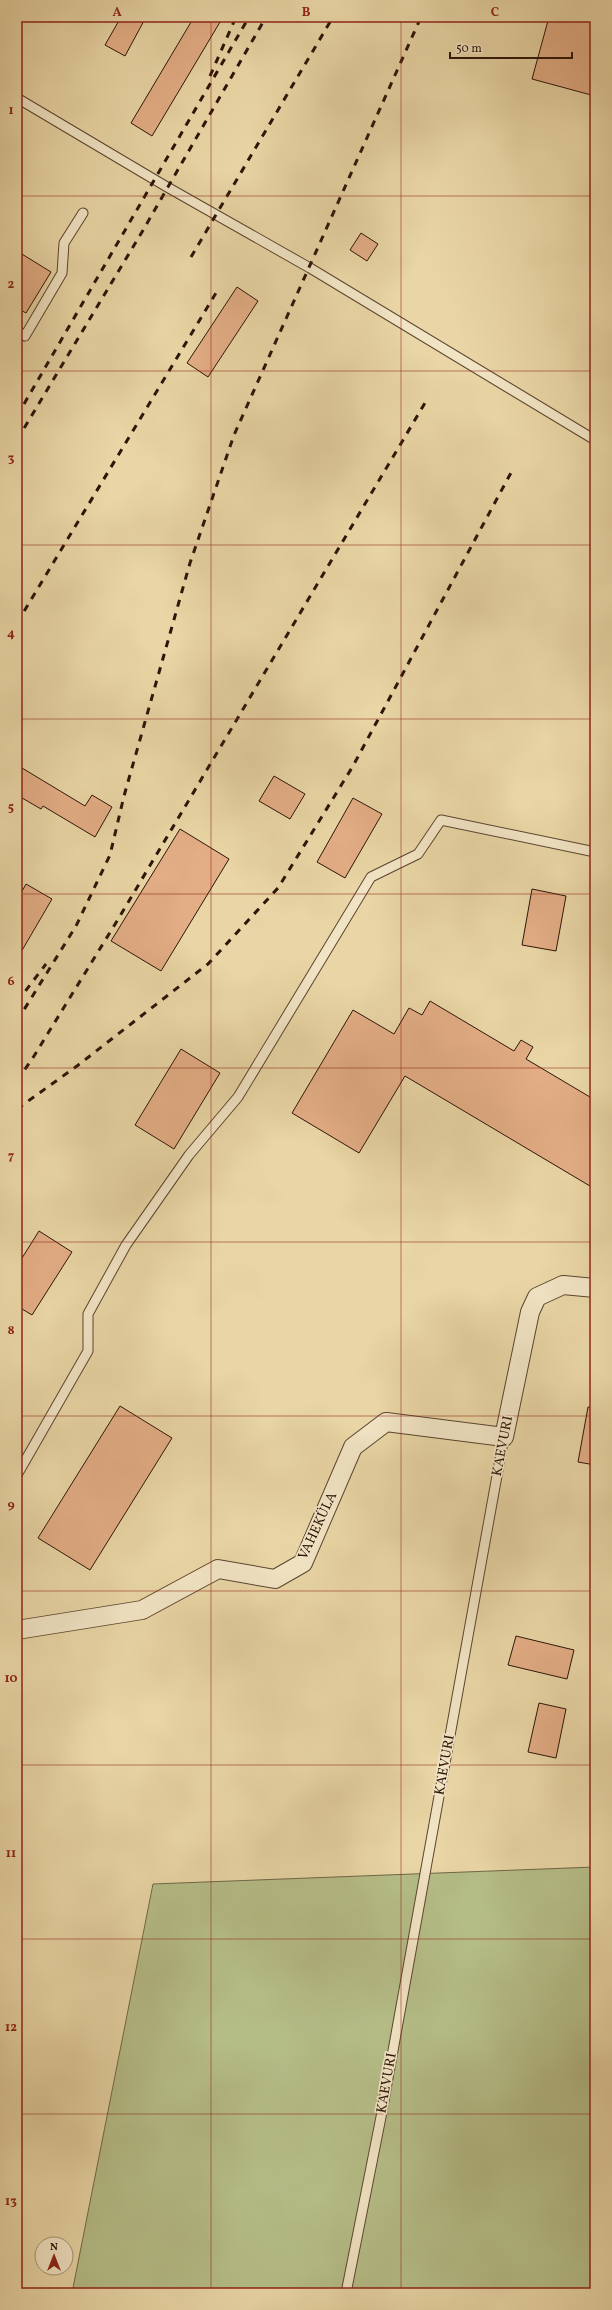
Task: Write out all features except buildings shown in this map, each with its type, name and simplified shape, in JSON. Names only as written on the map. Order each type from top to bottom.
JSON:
[{"type":"street","name":"KAEVURI","points":[[504,1437],[530,1312],[537,1297],[563,1286],[595,1288]]},
{"type":"street","name":"VAHEKÜLA","points":[[17,1630],[142,1610],[218,1568],[275,1579],[302,1563],[353,1447],[386,1422],[504,1437]]},
{"type":"lane","points":[[17,98],[167,187],[310,268],[595,440]]},
{"type":"lane","points":[[17,331],[25,336],[62,273],[64,243],[83,213]]},
{"type":"lane","points":[[17,1475],[88,1351],[88,1314],[126,1245],[189,1155],[238,1097],[371,877],[418,854],[441,820],[595,852]]},
{"type":"lane","name":"KAEVURI","points":[[346,2293],[381,2117],[504,1437]]},
{"type":"green space","points":[[595,1867],[595,2293],[72,2293],[153,1884]]},
{"type":"railway","points":[[210,76],[236,17]]},
{"type":"railway","points":[[17,416],[249,17]]},
{"type":"railway","points":[[17,440],[142,232],[266,17]]},
{"type":"railway","points":[[191,257],[333,17]]},
{"type":"railway","points":[[17,1021],[76,926],[110,855],[124,796],[190,563],[234,435],[421,17]]},
{"type":"railway","points":[[17,623],[219,288]]},
{"type":"railway","points":[[17,1081],[117,921],[425,403]]},
{"type":"railway","points":[[17,1109],[77,1066],[208,964],[278,888],[353,766],[513,469]]},
{"type":"railway","points":[[17,1002],[46,964]]}]
